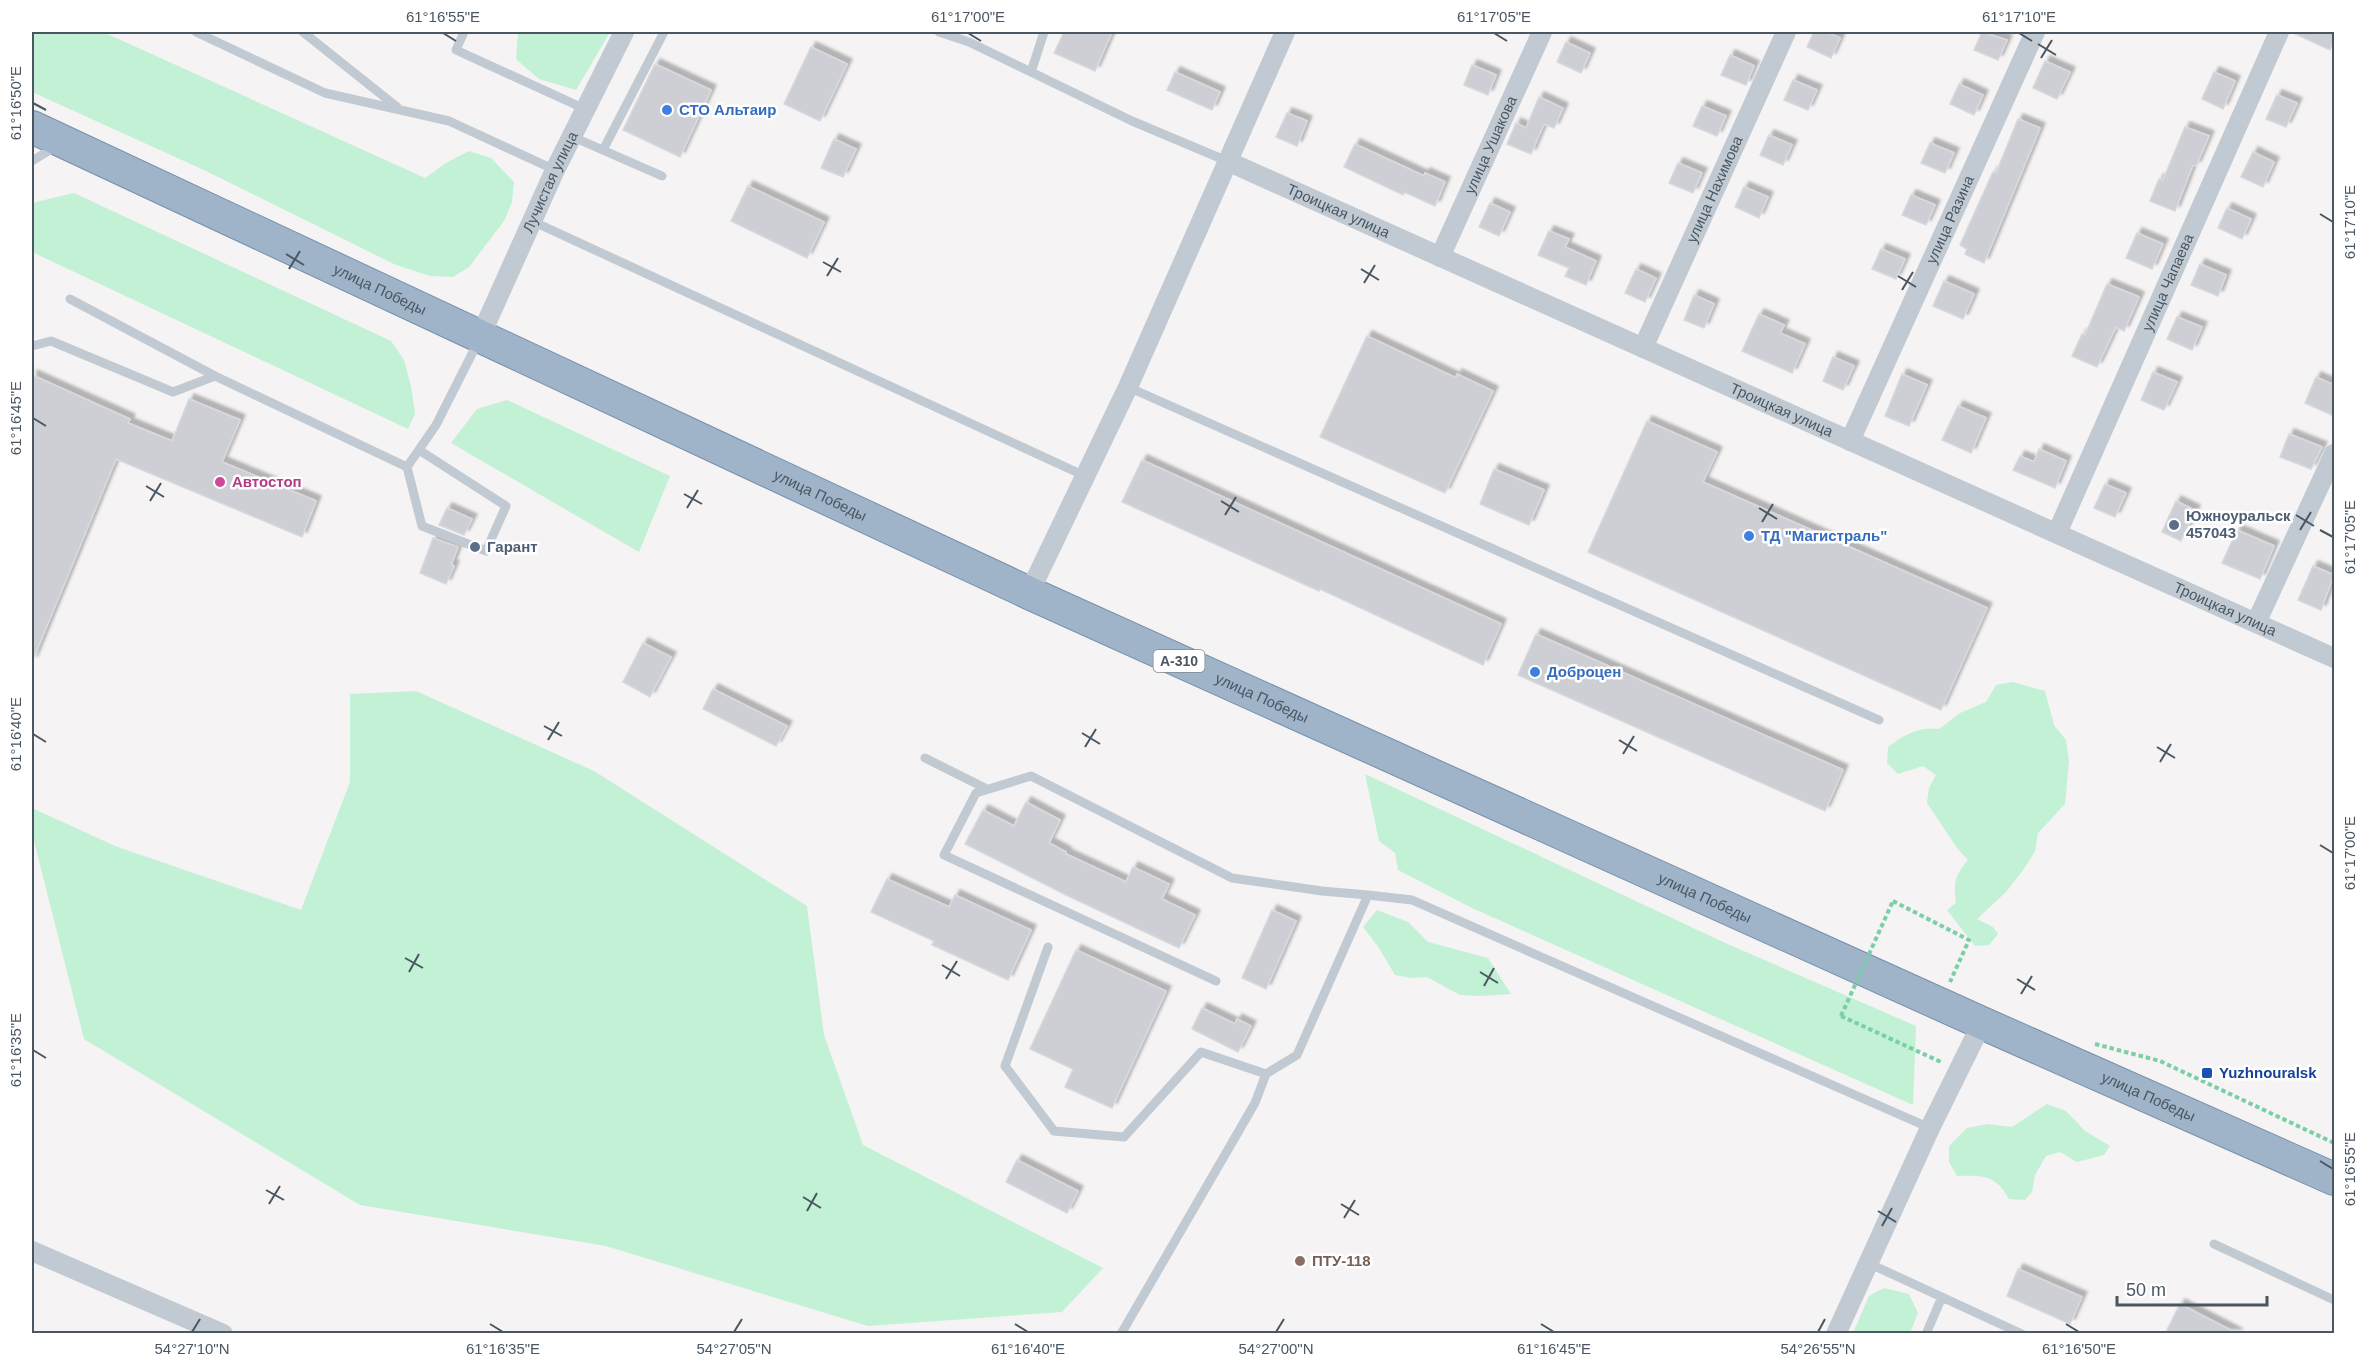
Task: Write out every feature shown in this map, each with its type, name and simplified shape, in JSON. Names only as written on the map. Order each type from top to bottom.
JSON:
[{"type":"highway","name":"улица Победы","points":[[32,127],[1029,593],[1982,1023],[2334,1179]]},
{"type":"street","name":"Лучистая улица","points":[[480,337],[555,171],[624,32]]},
{"type":"street","points":[[1029,593],[1128,387],[1285,32]]},
{"type":"street","name":"улица Ушакова","points":[[1440,257],[1542,32]]},
{"type":"street","name":"улица Нахимова","points":[[1644,348],[1786,32]]},
{"type":"street","name":"улица Разина","points":[[1850,441],[2035,32]]},
{"type":"street","name":"улица Чапаева","points":[[2057,533],[2280,32]]},
{"type":"street","name":"Троицкая улица","points":[[1227,161],[2334,658]]},
{"type":"street","points":[[2256,622],[2334,454]]},
{"type":"street","points":[[1836,1334],[1930,1128],[1982,1023]]},
{"type":"street","points":[[32,1251],[191,1327],[223,1334]]},
{"type":"lane","points":[[196,32],[325,93],[449,121],[555,171]]},
{"type":"lane","points":[[303,32],[400,110]]},
{"type":"lane","points":[[464,32],[456,50],[587,110]]},
{"type":"lane","points":[[603,150],[664,32]]},
{"type":"lane","points":[[939,32],[969,42],[1132,121],[1227,161]]},
{"type":"lane","points":[[1030,72],[1044,32]]},
{"type":"lane","points":[[573,137],[662,177]]},
{"type":"lane","points":[[32,161],[65,141]]},
{"type":"lane","points":[[532,221],[1085,476]]},
{"type":"lane","points":[[70,299],[215,376],[407,467]]},
{"type":"lane","points":[[419,450],[506,506],[486,551],[422,526],[407,467],[436,425],[480,337]]},
{"type":"lane","points":[[32,346],[51,341],[172,392],[215,376]]},
{"type":"lane","points":[[1128,387],[1879,720]]},
{"type":"lane","points":[[925,758],[987,789]]},
{"type":"lane","points":[[1216,981],[944,855],[976,793],[1031,776],[1232,878],[1322,891],[1412,900],[1930,1128]]},
{"type":"lane","points":[[1120,1334],[1255,1103],[1266,1074],[1297,1055],[1368,894]]},
{"type":"lane","points":[[1048,947],[1005,1066],[1054,1131],[1124,1137],[1201,1052],[1266,1074]]},
{"type":"lane","points":[[2214,1244],[2334,1300]]},
{"type":"lane","points":[[1868,1263],[2022,1334]]},
{"type":"lane","points":[[1926,1334],[1942,1297]]},
{"type":"path","points":[[1959,989],[1949,984],[1969,940],[1893,901],[1841,1016],[1959,1070]]},
{"type":"path","points":[[2093,1043],[2160,1061],[2334,1143]]},
{"type":"green space","points":[[32,32],[103,32],[425,178],[446,163],[469,151],[491,158],[514,182],[512,202],[504,221],[469,267],[453,277],[430,276],[396,265],[206,171],[32,92]]},
{"type":"green space","points":[[518,32],[610,32],[576,90],[539,79],[516,59]]},
{"type":"green space","points":[[74,193],[391,341],[404,360],[411,386],[415,414],[408,429],[32,252],[32,203]]},
{"type":"green space","points":[[507,400],[670,476],[639,552],[451,443],[477,409]]},
{"type":"green space","points":[[2012,682],[2045,691],[2054,725],[2066,740],[2069,761],[2065,804],[2038,833],[2035,851],[2024,869],[2006,892],[1977,919],[1993,927],[1998,934],[1989,945],[1975,946],[1947,910],[1956,903],[1956,880],[1968,860],[1957,848],[1927,803],[1929,788],[1936,775],[1923,766],[1898,774],[1887,763],[1888,747],[1912,732],[1931,728],[1939,729],[1960,713],[1986,702],[1996,685]]},
{"type":"green space","points":[[416,691],[594,771],[807,906],[824,1035],[863,1145],[1103,1268],[1062,1312],[868,1326],[606,1246],[360,1205],[84,1039],[32,833],[32,808],[115,846],[301,910],[350,782],[350,694]]},
{"type":"green space","points":[[1365,774],[1723,942],[1916,1026],[1913,1105],[1472,908],[1398,870],[1395,853],[1379,841]]},
{"type":"green space","points":[[1377,910],[1408,922],[1428,942],[1488,958],[1511,994],[1460,995],[1427,977],[1412,978],[1395,975],[1363,927]]},
{"type":"green space","points":[[2047,1104],[2066,1111],[2085,1131],[2110,1146],[2104,1155],[2077,1162],[2060,1152],[2046,1156],[2035,1175],[2032,1192],[2025,1200],[2009,1199],[1999,1185],[1988,1178],[1957,1176],[1949,1162],[1949,1146],[1967,1128],[1988,1124],[2012,1127]]},
{"type":"green space","points":[[1884,1288],[1909,1294],[1918,1313],[1910,1333],[1853,1333],[1869,1296]]},
{"type":"building","points":[[1064,32],[1112,32],[1095,71],[1054,53]]},
{"type":"building","points":[[1814,32],[1826,32],[1840,38],[1831,58],[1807,47]]},
{"type":"building","points":[[1982,32],[2007,40],[1998,60],[1974,50]]},
{"type":"building","points":[[2291,32],[2334,32],[2334,40],[2330,50]]},
{"type":"building","points":[[1566,42],[1590,53],[1581,73],[1557,62]]},
{"type":"building","points":[[811,47],[847,64],[820,121],[784,104]]},
{"type":"building","points":[[1730,55],[1754,66],[1746,85],[1721,75]]},
{"type":"building","points":[[2045,61],[2070,72],[2057,99],[2033,88]]},
{"type":"building","name":"СТО Альтаир","points":[[655,64],[711,90],[680,157],[623,130]]},
{"type":"building","points":[[1472,65],[1496,75],[1488,95],[1464,85]]},
{"type":"building","points":[[1175,72],[1220,92],[1212,110],[1167,90]]},
{"type":"building","points":[[2214,72],[2235,81],[2223,109],[2202,99]]},
{"type":"building","points":[[1793,80],[1817,90],[1808,110],[1784,100]]},
{"type":"building","points":[[1959,84],[1983,95],[1974,115],[1950,104]]},
{"type":"building","points":[[2277,95],[2297,103],[2286,127],[2266,119]]},
{"type":"building","points":[[1539,97],[1563,108],[1554,128],[1544,124],[1531,154],[1507,144],[1516,123],[1526,128]]},
{"type":"building","points":[[1702,106],[1726,116],[1717,136],[1693,126]]},
{"type":"building","points":[[1287,113],[1307,121],[1297,146],[1276,137]]},
{"type":"building","points":[[2018,119],[2040,128],[1984,263],[1965,254],[1967,249],[1960,245],[1993,172],[1996,173]]},
{"type":"building","points":[[2185,127],[2209,136],[2196,166],[2193,165],[2175,211],[2150,201],[2159,179],[2163,180]]},
{"type":"building","points":[[1769,135],[1792,145],[1783,165],[1760,155]]},
{"type":"building","points":[[834,139],[856,149],[843,177],[821,168]]},
{"type":"building","points":[[1930,143],[1954,153],[1945,173],[1921,163]]},
{"type":"building","points":[[1355,144],[1424,176],[1425,173],[1445,182],[1435,206],[1404,192],[1403,195],[1344,167]]},
{"type":"building","points":[[2253,152],[2274,162],[2263,187],[2241,177]]},
{"type":"building","points":[[1678,163],[1702,173],[1693,193],[1669,183]]},
{"type":"building","points":[[748,186],[824,222],[807,258],[731,221]]},
{"type":"building","points":[[1744,187],[1768,197],[1759,218],[1735,207]]},
{"type":"building","points":[[1911,195],[1935,205],[1926,225],[1902,215]]},
{"type":"building","points":[[1490,203],[1510,212],[1499,236],[1479,227]]},
{"type":"building","points":[[2227,208],[2251,219],[2242,239],[2218,228]]},
{"type":"building","points":[[1549,231],[1569,239],[1565,247],[1596,261],[1586,285],[1565,276],[1569,268],[1538,255]]},
{"type":"building","points":[[2137,233],[2163,244],[2152,269],[2126,258]]},
{"type":"building","points":[[1881,249],[1905,259],[1896,279],[1872,269]]},
{"type":"building","points":[[2200,264],[2226,275],[2218,296],[2191,285]]},
{"type":"building","points":[[1636,269],[1656,278],[1645,302],[1625,293]]},
{"type":"building","points":[[1944,281],[1974,294],[1963,319],[1933,306]]},
{"type":"building","points":[[2107,284],[2139,297],[2124,331],[2116,327],[2097,367],[2072,356],[2082,334],[2085,335]]},
{"type":"building","points":[[1694,295],[1714,304],[1704,328],[1684,320]]},
{"type":"building","points":[[1759,314],[1784,325],[1780,333],[1805,344],[1792,373],[1742,351]]},
{"type":"building","points":[[2177,317],[2202,327],[2192,350],[2167,339]]},
{"type":"building","points":[[1367,336],[1456,378],[1457,374],[1493,391],[1445,493],[1320,437]]},
{"type":"building","points":[[1833,357],[1854,366],[1843,390],[1823,381]]},
{"type":"building","points":[[2153,372],[2177,382],[2164,410],[2141,400]]},
{"type":"building","points":[[1902,374],[1927,385],[1909,426],[1885,416]]},
{"type":"building","points":[[32,375],[130,419],[128,423],[172,441],[189,399],[240,420],[222,462],[316,501],[302,537],[116,459],[32,662]]},
{"type":"building","points":[[2316,377],[2334,385],[2334,416],[2305,403]]},
{"type":"building","points":[[1958,406],[1986,418],[1971,453],[1942,440]]},
{"type":"building","points":[[1647,421],[1717,452],[1703,482],[1987,608],[1941,710],[1588,552]]},
{"type":"building","points":[[2289,434],[2322,447],[2311,469],[2280,457]]},
{"type":"building","points":[[2039,449],[2066,461],[2055,488],[2013,470],[2020,456],[2034,462]]},
{"type":"building","points":[[1142,460],[1501,624],[1483,665],[1320,589],[1319,591],[1122,502]]},
{"type":"building","points":[[1494,469],[1544,490],[1529,525],[1480,504]]},
{"type":"building","points":[[2105,484],[2126,493],[2115,517],[2094,508]]},
{"type":"building","points":[[2176,501],[2195,510],[2181,541],[2162,532]]},
{"type":"building","points":[[447,508],[472,519],[464,535],[439,525]]},
{"type":"building","points":[[2237,530],[2274,546],[2260,579],[2222,563]]},
{"type":"building","points":[[433,538],[458,547],[451,565],[454,566],[446,584],[420,573]]},
{"type":"building","points":[[2313,566],[2334,575],[2321,610],[2298,600]]},
{"type":"building","points":[[1536,634],[1843,770],[1825,811],[1518,675]]},
{"type":"building","points":[[643,643],[671,657],[650,697],[623,682]]},
{"type":"building","points":[[713,689],[787,726],[776,746],[703,709]]},
{"type":"building","points":[[1026,802],[1060,820],[1049,843],[1066,854],[1126,882],[1133,867],[1169,884],[1162,899],[1195,915],[1179,948],[965,844],[983,810],[1014,826]]},
{"type":"building","points":[[887,879],[949,907],[955,895],[1031,930],[1008,980],[932,945],[934,941],[871,912]]},
{"type":"building","points":[[1272,910],[1296,921],[1266,989],[1242,978]]},
{"type":"building","points":[[1076,950],[1166,991],[1112,1108],[1065,1087],[1073,1069],[1030,1049]]},
{"type":"building","points":[[1202,1008],[1235,1024],[1237,1019],[1251,1026],[1238,1052],[1192,1029]]},
{"type":"building","points":[[1017,1160],[1078,1191],[1067,1213],[1006,1182]]},
{"type":"building","points":[[2018,1269],[2082,1297],[2070,1324],[2007,1296]]},
{"type":"building","points":[[2180,1304],[2238,1334],[2165,1334]]},
{"type":"place","name":"СТО Альтаир","points":[[667,110]]},
{"type":"place","name":"Автостоп","points":[[220,482]]},
{"type":"place","name":"Южноуральск 457043","points":[[2174,525]]},
{"type":"place","name":"ТД \"Магистраль\"","points":[[1749,536]]},
{"type":"place","name":"Гарант","points":[[475,547]]},
{"type":"place","name":"Доброцен","points":[[1535,672]]},
{"type":"place","name":"Yuzhnouralsk","points":[[2207,1073]]},
{"type":"place","name":"ПТУ-118","points":[[1300,1261]]}]
